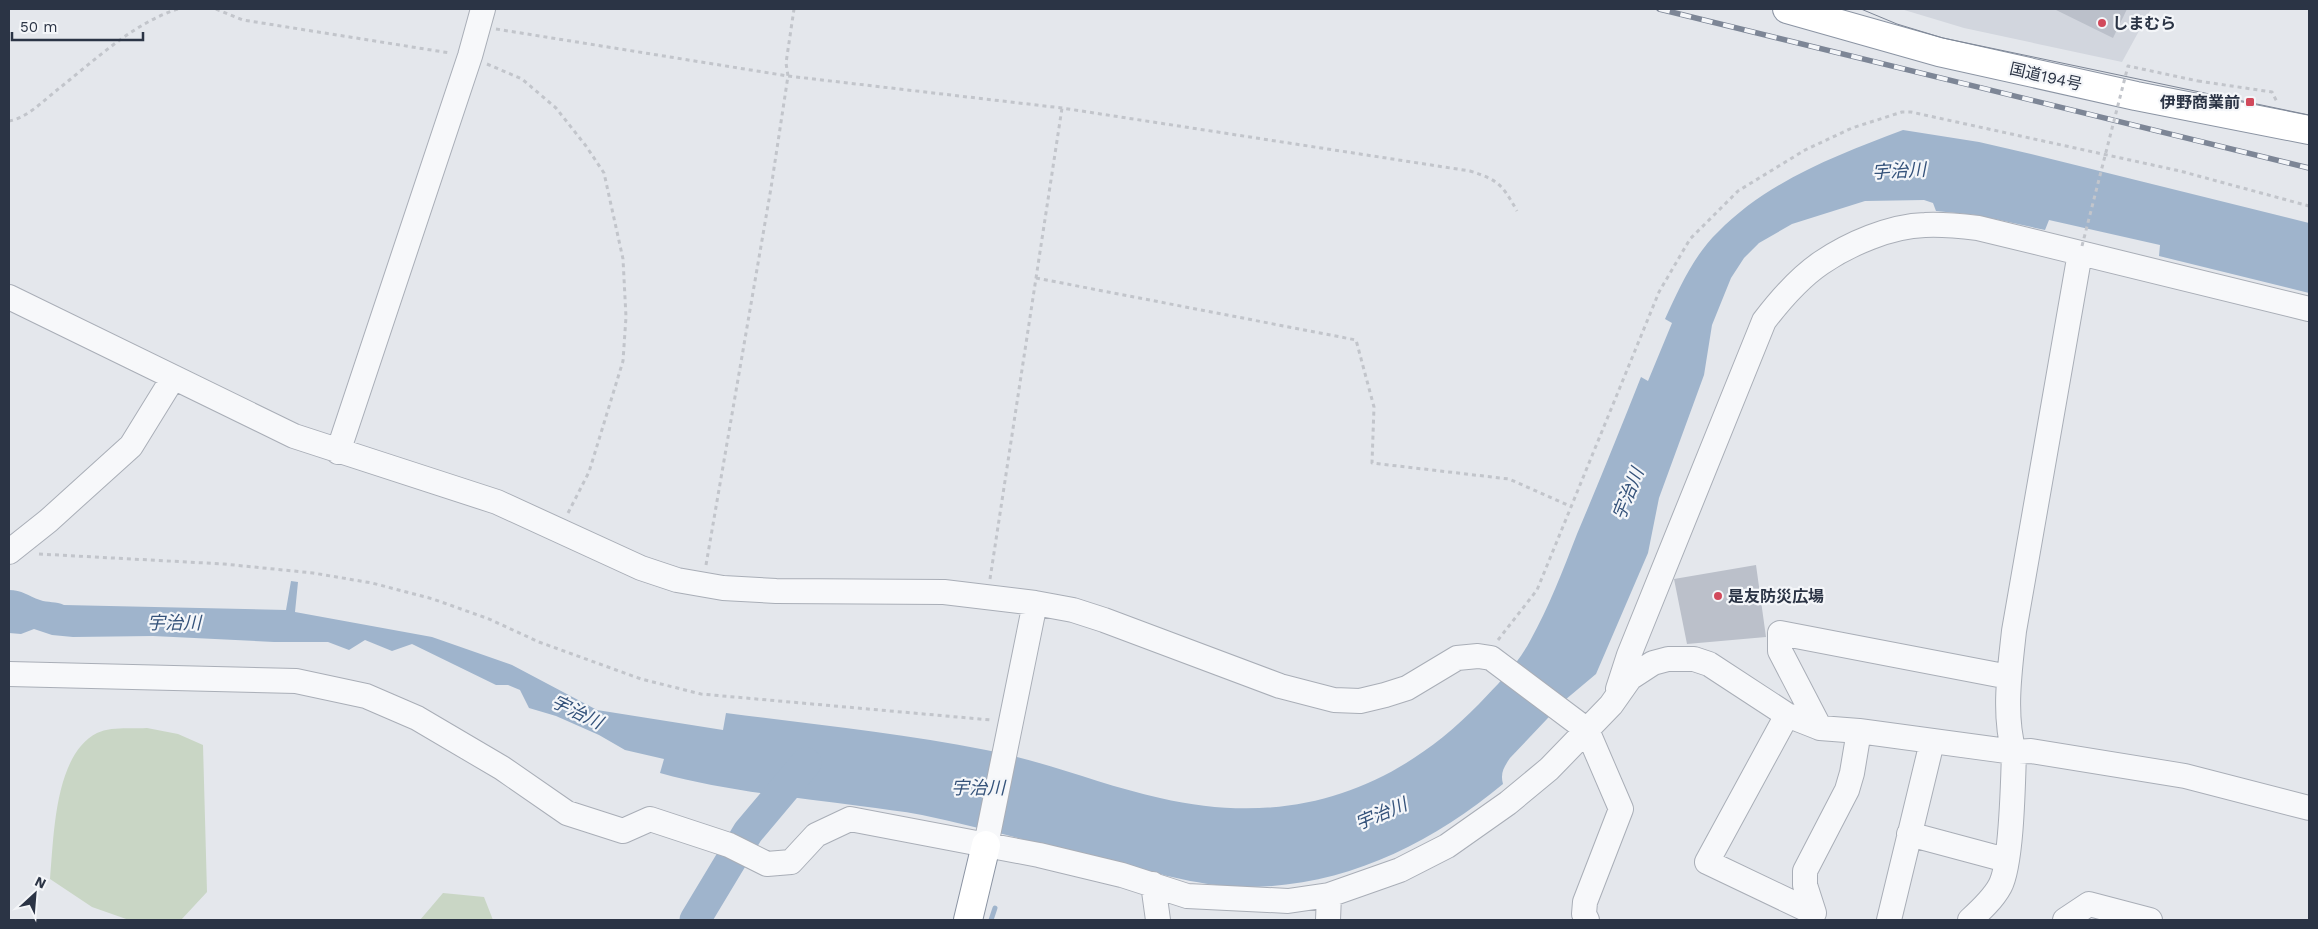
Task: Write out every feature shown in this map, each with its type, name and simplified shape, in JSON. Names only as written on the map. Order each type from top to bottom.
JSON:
[{"type":"highway","name":"国道194号","points":[[1787,9],[1939,52],[2136,96],[2309,130]]},
{"type":"highway","points":[[968,920],[986,845]]},
{"type":"street","points":[[338,452],[470,56],[481,17]]},
{"type":"street","points":[[1611,705],[1764,321],[1782,299],[1821,264],[1857,244],[1894,230],[1923,224],[1978,228],[2081,250],[2309,309]]},
{"type":"street","points":[[1970,920],[1991,899],[2001,884],[2006,860],[2014,752],[2010,738],[2009,677],[2022,575],[2081,250]]},
{"type":"street","points":[[9,297],[279,430],[338,452],[470,492],[661,576],[703,585],[776,591],[944,592],[987,596],[1073,610],[1280,686],[1334,700],[1360,701],[1385,695],[1408,688],[1457,658],[1488,657],[1581,725],[1621,809],[1585,902],[1584,914],[1587,920]]},
{"type":"street","points":[[9,552],[48,522],[131,446],[173,378]]},
{"type":"street","points":[[986,845],[1035,603]]},
{"type":"street","points":[[1820,728],[1780,651],[1780,633],[2009,677]]},
{"type":"street","points":[[9,674],[296,681],[366,696],[417,718],[502,768],[566,813],[623,831],[650,819],[729,845],[767,864],[791,862],[816,835],[850,819],[1039,855],[1153,884],[1187,896],[1246,901],[1288,901],[1329,895],[1400,870],[1446,846],[1508,803],[1548,769],[1581,725],[1611,705],[1630,678],[1654,663],[1668,659],[1694,659],[1709,664],[1732,677],[1787,715],[1820,728],[1859,731],[2014,752],[2031,751],[2185,776],[2309,808]]},
{"type":"street","points":[[1787,715],[1707,862],[1816,917]]},
{"type":"street","points":[[1816,917],[1805,885],[1805,872],[1847,790],[1852,773],[1859,731]]},
{"type":"street","points":[[1889,920],[1932,742]]},
{"type":"street","points":[[1909,834],[2006,860]]},
{"type":"street","points":[[1153,884],[1158,920]]},
{"type":"street","points":[[1328,920],[1329,895]]},
{"type":"street","points":[[2065,920],[2089,904],[2150,920]]},
{"type":"path","points":[[9,121],[16,120],[35,108],[136,30],[164,13],[178,9]]},
{"type":"path","points":[[216,9],[243,20],[470,56],[522,79],[556,108],[604,173],[623,259],[626,317],[623,360],[589,472],[559,530]]},
{"type":"path","points":[[703,585],[771,188],[788,76],[786,63],[794,9]]},
{"type":"path","points":[[481,17],[788,76],[1062,108],[1470,171],[1493,178],[1508,194],[1517,211]]},
{"type":"path","points":[[2081,250],[2128,66],[2198,81],[2272,92],[2277,102],[2285,104]]},
{"type":"path","points":[[987,596],[1062,108]]},
{"type":"path","points":[[1488,657],[1537,590],[1659,292],[1690,239],[1738,191],[1805,150],[1852,128],[1902,112],[1911,112],[2180,171],[2309,206]]},
{"type":"path","points":[[1036,278],[1356,340],[1374,407],[1372,463],[1509,480],[1570,506]]},
{"type":"path","points":[[38,554],[224,564],[313,573],[364,582],[433,599],[489,619],[539,642],[633,676],[701,694],[1010,727]]},
{"type":"shaded area","points":[[1901,9],[2151,9],[2122,62],[1964,28]]},
{"type":"green space","points":[[147,728],[178,734],[203,745],[207,892],[181,920],[129,920],[92,907],[50,879],[55,820],[59,798],[64,778],[72,759],[83,744],[97,733],[115,729]]},
{"type":"green space","points":[[443,893],[484,897],[493,920],[420,920]]},
{"type":"water","name":"宇治川","points":[[1903,130],[1979,142],[2309,223],[2309,293],[2159,256],[2160,245],[2049,220],[2045,230],[1976,215],[1936,211],[1933,203],[1924,200],[1865,201],[1792,224],[1759,243],[1744,258],[1731,278],[1712,325],[1704,375],[1659,498],[1648,553],[1596,674],[1565,700],[1510,758],[1503,770],[1503,784],[1475,806],[1415,843],[1384,858],[1351,870],[1317,879],[1282,885],[1246,887],[1214,885],[1166,876],[922,815],[734,789],[660,773],[664,759],[625,750],[599,735],[556,716],[529,708],[520,690],[508,685],[496,685],[412,644],[392,651],[365,640],[349,650],[328,642],[274,642],[153,636],[73,637],[52,635],[34,629],[21,634],[9,633],[9,590],[21,592],[43,601],[64,605],[286,610],[291,581],[298,582],[295,612],[432,637],[512,665],[597,710],[723,730],[726,713],[856,729],[954,744],[1008,755],[1138,793],[1206,806],[1250,808],[1292,805],[1333,796],[1372,781],[1409,761],[1445,735],[1479,704],[1507,674],[1525,650],[1555,588],[1641,377],[1648,381],[1672,323],[1665,319],[1687,273],[1709,241],[1738,214],[1781,184],[1804,171],[1853,149]]},
{"type":"building","name":"しまむら","points":[[2054,9],[2127,9],[2113,38]]},
{"type":"building","name":"是友防災広場","points":[[1756,565],[1766,637],[1687,644],[1674,579]]},
{"type":"waterway","points":[[695,920],[748,832],[806,763]]},
{"type":"waterway","points":[[991,920],[995,908]]},
{"type":"tram line","points":[[1861,9],[1897,24],[1943,38],[2309,115]]},
{"type":"railway","points":[[1659,9],[2309,168]]},
{"type":"place","name":"しまむら","points":[[2102,23]]},
{"type":"place","name":"伊野商業前","points":[[2250,102]]},
{"type":"place","name":"是友防災広場","points":[[1718,596]]}]
